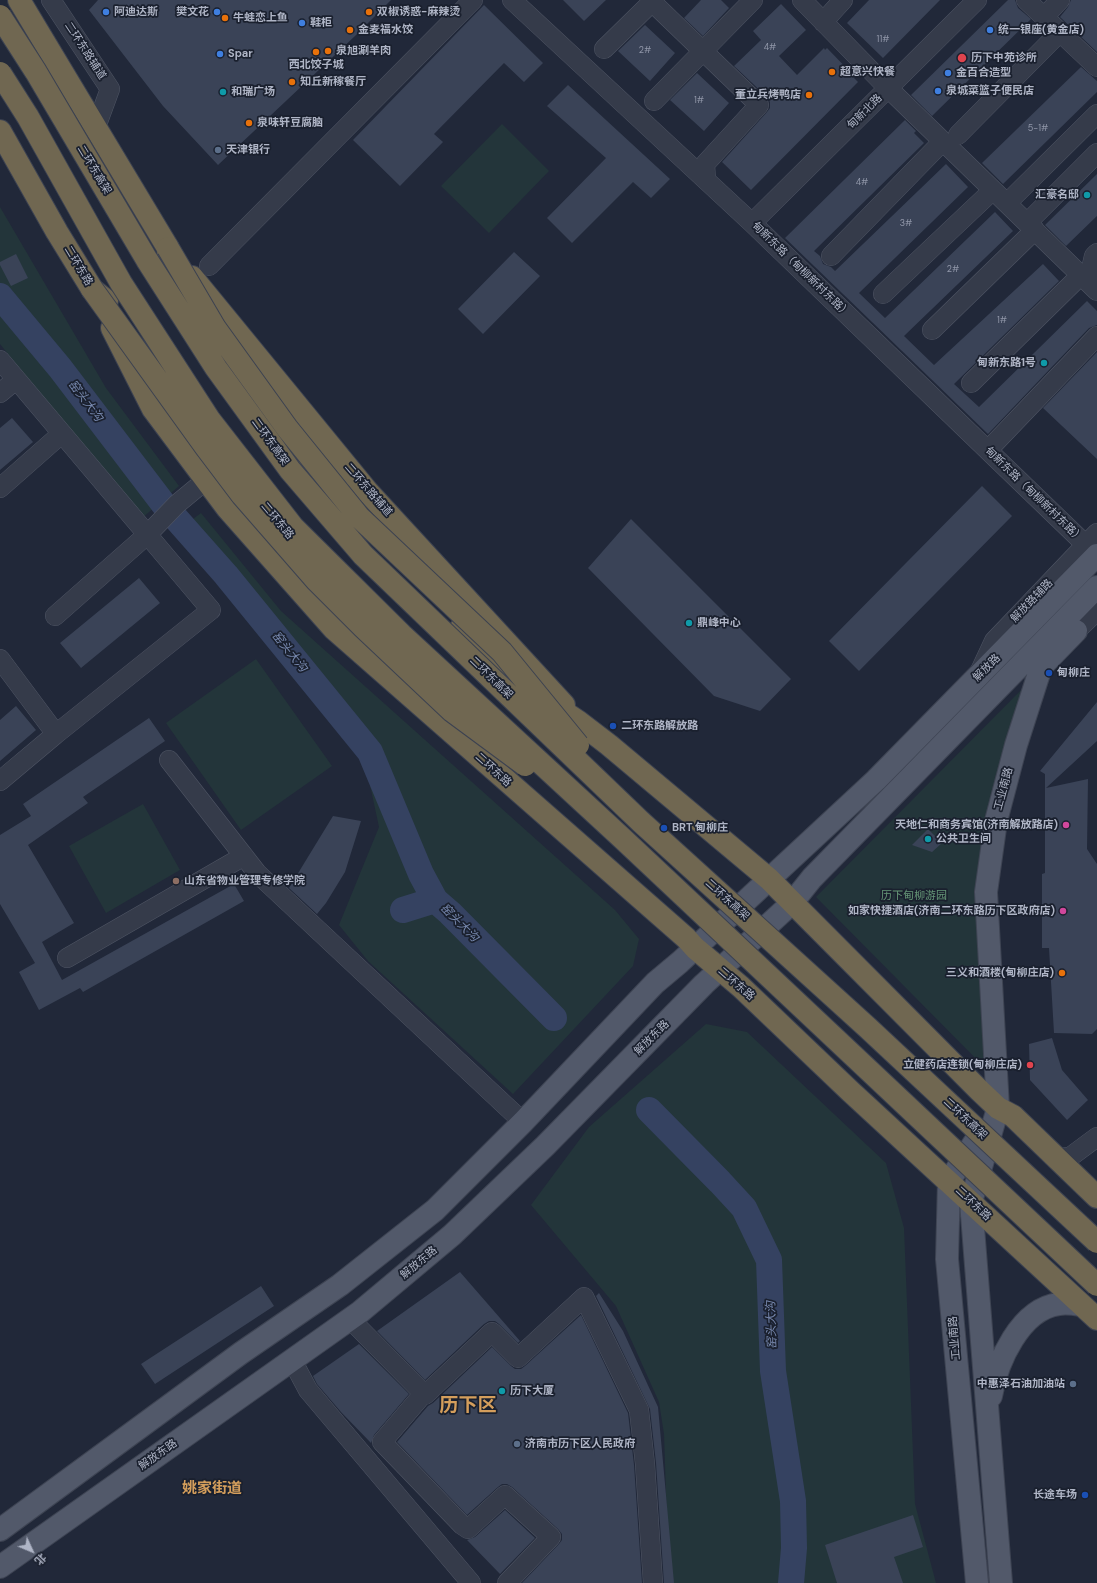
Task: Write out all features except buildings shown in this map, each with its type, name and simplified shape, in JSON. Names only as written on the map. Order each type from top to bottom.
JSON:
[{"type":"highway","points":[[19,0],[215,328],[287,428],[359,517],[502,652],[641,822]]},
{"type":"highway","name":"二环东高架","points":[[0,16],[36,72],[147,260],[212,362],[290,470],[363,555],[641,822],[868,1028],[1097,1242]]},
{"type":"highway","points":[[0,73],[28,117],[121,283],[209,419],[293,527],[402,635],[623,839],[1097,1285]]},
{"type":"highway","name":"二环东路","points":[[0,131],[57,232],[92,289],[122,314],[206,434],[282,529],[460,706],[470,749],[741,987],[850,1091],[949,1181],[1080,1305],[1097,1319]]},
{"type":"highway","points":[[168,248],[170,274],[239,378],[321,490],[514,680],[580,722],[609,744],[769,878],[792,904],[979,1090],[998,1108],[1013,1116],[1097,1197]]},
{"type":"highway","name":"二环东路辅道","points":[[168,248],[368,492],[580,722]]},
{"type":"highway","points":[[92,289],[204,446],[242,495],[317,581],[363,627],[452,711],[623,839]]},
{"type":"highway","points":[[92,289],[153,409],[201,485],[227,508],[334,629],[470,749]]},
{"type":"main road","name":"解放路","points":[[769,878],[876,780],[978,677],[1093,544]]},
{"type":"main road","name":"解放路","points":[[792,904],[812,878],[893,795],[1051,641],[1097,587]]},
{"type":"main road","points":[[1051,641],[1076,631]]},
{"type":"main road","name":"工业南路","points":[[1001,1583],[971,1202],[998,1108],[986,892],[996,821],[1016,745],[1051,641]]},
{"type":"main road","points":[[876,780],[893,795]]},
{"type":"main road","points":[[0,1530],[241,1353],[340,1285],[436,1210],[555,1089],[655,983],[695,948],[769,878]]},
{"type":"main road","name":"解放东路","points":[[0,1567],[350,1319],[452,1236],[577,1114],[704,984],[792,904]]},
{"type":"main road","points":[[949,1181],[998,1108]]},
{"type":"main road","name":"工业南路","points":[[949,1181],[947,1259],[977,1583]]},
{"type":"main road","points":[[988,1418],[993,1388],[1000,1366],[1016,1334],[1027,1320],[1037,1312],[1049,1306],[1059,1304],[1080,1305]]},
{"type":"street","name":"二环东路辅道","points":[[51,0],[110,89],[96,127]]},
{"type":"street","points":[[209,266],[473,0]]},
{"type":"street","name":"甸新东路（甸柳新村东路）","points":[[512,0],[752,223],[988,450],[1093,544]]},
{"type":"street","points":[[654,101],[753,0]]},
{"type":"street","points":[[802,0],[888,88],[950,138],[993,190],[1088,283]]},
{"type":"street","points":[[823,22],[843,0]]},
{"type":"street","name":"甸新北路","points":[[752,223],[977,0]]},
{"type":"street","points":[[1026,0],[1097,68]]},
{"type":"street","points":[[1044,17],[1060,0]]},
{"type":"street","points":[[604,49],[652,1],[759,105],[705,164],[706,180]]},
{"type":"street","points":[[831,256],[1060,32]]},
{"type":"street","points":[[1007,203],[1097,114]]},
{"type":"street","points":[[932,330],[1031,227],[1097,153]]},
{"type":"street","points":[[883,294],[993,190]]},
{"type":"street","points":[[971,383],[1088,283],[1094,256],[1097,253]]},
{"type":"street","points":[[988,450],[1097,336]]},
{"type":"street","points":[[0,360],[211,610],[56,734],[0,781]]},
{"type":"street","points":[[0,488],[59,436]]},
{"type":"street","points":[[55,616],[148,534],[178,504],[201,485]]},
{"type":"street","points":[[1076,631],[1097,611]]},
{"type":"street","points":[[0,659],[56,734]]},
{"type":"street","points":[[169,760],[257,873],[523,1122]]},
{"type":"street","points":[[68,958],[244,856]]},
{"type":"street","points":[[1057,1158],[1070,1157],[1097,1137]]},
{"type":"street","points":[[507,1583],[551,1537],[505,1495],[468,1529],[462,1525],[382,1442],[424,1393],[425,1394],[492,1332],[518,1358],[584,1297],[639,1410],[645,1464],[653,1583]]},
{"type":"street","points":[[350,1319],[424,1393]]},
{"type":"street","points":[[292,1360],[308,1390],[471,1583]]},
{"type":"green space","points":[[502,124],[549,171],[489,233],[441,186]]},
{"type":"green space","points":[[0,207],[106,388],[179,486],[141,519],[0,344]]},
{"type":"green space","points":[[201,513],[281,611],[615,910],[639,939],[633,966],[513,1094],[368,961],[339,925],[379,827],[364,757],[376,747],[177,531]]},
{"type":"green space","points":[[256,659],[332,766],[241,830],[166,723]]},
{"type":"green space","name":"历下甸柳游园","points":[[1033,678],[993,820],[996,1079],[816,897]]},
{"type":"green space","points":[[143,804],[180,870],[106,913],[69,846]]},
{"type":"green space","points":[[706,1024],[747,1032],[886,1163],[904,1228],[915,1504],[936,1583],[669,1583],[664,1434],[659,1402],[616,1306],[531,1205],[589,1127]]},
{"type":"waterway","name":"窑头大沟","points":[[0,296],[60,368],[165,506],[226,575],[370,752],[421,874],[435,900],[450,913],[554,1018]]},
{"type":"waterway","points":[[403,910],[435,900]]},
{"type":"waterway","name":"窑头大沟","points":[[649,1110],[744,1208],[769,1260],[773,1371],[793,1501],[794,1548],[791,1583]]},
{"type":"place","name":"阿迪达斯","points":[[106,12]]},
{"type":"place","name":"樊文花","points":[[217,12]]},
{"type":"place","name":"双椒诱惑-麻辣烫","points":[[369,12]]},
{"type":"place","name":"牛蛙恋上鱼","points":[[225,18]]},
{"type":"place","name":"鞋柜","points":[[302,23]]},
{"type":"place","name":"金麦福水饺","points":[[350,30]]},
{"type":"place","name":"统一银座(黄金店)","points":[[990,30]]},
{"type":"place","name":"泉旭涮羊肉","points":[[328,51]]},
{"type":"place","name":"西北饺子城","points":[[316,52]]},
{"type":"place","name":"Spar","points":[[220,54]]},
{"type":"place","name":"历下中苑诊所","points":[[962,58]]},
{"type":"place","name":"超意兴快餐","points":[[832,72]]},
{"type":"place","name":"金百合造型","points":[[948,73]]},
{"type":"place","name":"知丘新稼餐厅","points":[[292,82]]},
{"type":"place","name":"泉城菜篮子便民店","points":[[938,91]]},
{"type":"place","name":"和瑞广场","points":[[223,92]]},
{"type":"place","name":"董立兵烤鸭店","points":[[809,95]]},
{"type":"place","name":"泉味轩豆腐脑","points":[[249,123]]},
{"type":"place","name":"天津银行","points":[[218,150]]},
{"type":"place","name":"汇豪名邸","points":[[1087,195]]},
{"type":"place","name":"甸新东路1号","points":[[1044,363]]},
{"type":"place","name":"鼎峰中心","points":[[689,623]]},
{"type":"place","name":"甸柳庄","points":[[1049,673]]},
{"type":"place","name":"二环东路解放路","points":[[613,726]]},
{"type":"place","name":"天地仁和商务宾馆(济南解放路店)","points":[[1066,825]]},
{"type":"place","name":"BRT 甸柳庄","points":[[664,828]]},
{"type":"place","name":"公共卫生间","points":[[928,839]]},
{"type":"place","name":"山东省物业管理专修学院","points":[[176,881]]},
{"type":"place","name":"如家快捷酒店(济南二环东路历下区政府店)","points":[[1063,911]]},
{"type":"place","name":"三义和酒楼(甸柳庄店)","points":[[1062,973]]},
{"type":"place","name":"立健药店连锁(甸柳庄店)","points":[[1030,1065]]},
{"type":"place","name":"中惠泽石油加油站","points":[[1073,1384]]},
{"type":"place","name":"历下大厦","points":[[502,1391]]},
{"type":"place","name":"济南市历下区人民政府","points":[[517,1444]]},
{"type":"place","name":"长途车场","points":[[1085,1495]]},
{"type":"district","name":"历下区","points":[[468,1406]]},
{"type":"district","name":"姚家街道","points":[[212,1489]]}]
